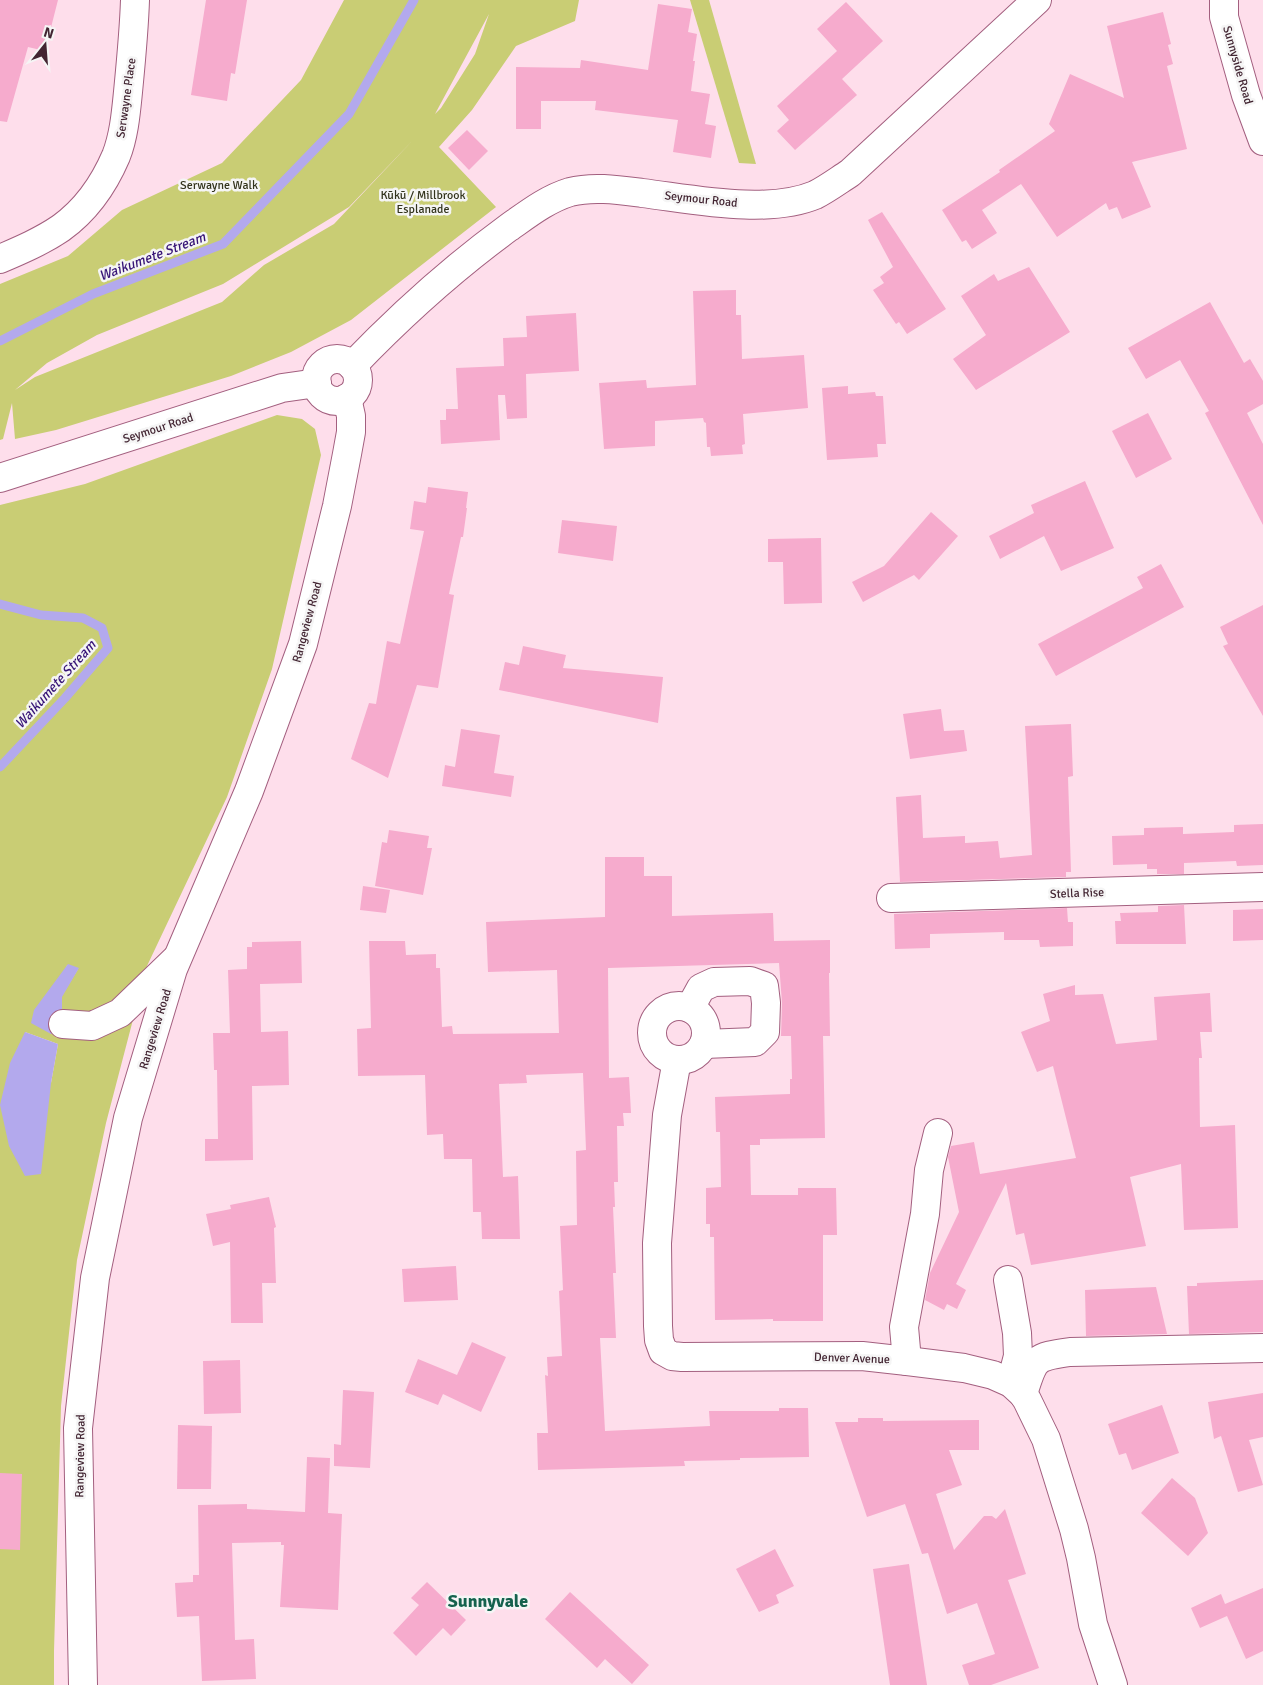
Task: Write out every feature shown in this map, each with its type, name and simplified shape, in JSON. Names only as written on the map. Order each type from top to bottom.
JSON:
[{"type":"street","name":"Serwayne Place","points":[[0,259],[37,243],[62,227],[81,210],[101,185],[117,154],[125,117],[134,40],[135,0]]},
{"type":"street","name":"Seymour Road","points":[[352,366],[388,329],[465,261],[552,199],[571,192],[614,190],[695,200],[778,204],[815,195],[850,173],[1037,0]]},
{"type":"street","name":"Sunnyside Road","points":[[1220,6],[1246,95],[1263,141]]},
{"type":"street","points":[[336,360],[348,362],[352,366],[358,380],[355,391],[342,400],[331,400],[321,394],[317,383],[318,372],[326,363],[336,360]]},
{"type":"street","name":"Seymour Road","points":[[0,478],[282,388],[317,383]]},
{"type":"street","name":"Rangeview Road","points":[[83,1685],[78,1428],[95,1278],[128,1118],[178,958],[249,792],[303,644],[348,454],[351,416],[347,398]]},
{"type":"street","name":"Stella Rise","points":[[891,898],[1263,887]]},
{"type":"street","points":[[63,1024],[92,1026],[120,1013],[178,958]]},
{"type":"street","points":[[690,1008],[701,988],[714,982],[750,981],[764,986],[766,1003],[765,1032],[756,1042],[725,1045],[704,1044]]},
{"type":"street","points":[[677,1005],[690,1008],[701,1016],[705,1024],[704,1044],[701,1050],[686,1060],[668,1058],[654,1046],[652,1028],[655,1020],[660,1013],[668,1008],[677,1005]]},
{"type":"street","name":"Denver Avenue","points":[[677,1060],[667,1115],[657,1243],[658,1326],[659,1340],[663,1351],[672,1356],[682,1357],[862,1356],[907,1360],[964,1368],[993,1376],[1017,1388]]},
{"type":"street","points":[[907,1360],[904,1327],[925,1214],[929,1170],[938,1133]]},
{"type":"street","points":[[1008,1280],[1017,1333],[1017,1388],[1046,1440],[1081,1558],[1093,1624],[1113,1685]]},
{"type":"street","points":[[1017,1388],[1036,1360],[1049,1355],[1070,1352],[1263,1348]]},
{"type":"green space","points":[[344,0],[579,0],[575,21],[516,46],[472,110],[439,147],[496,207],[351,320],[291,352],[231,376],[56,430],[15,439],[12,403],[3,439],[0,440],[0,284],[68,256],[122,210],[222,163],[301,80]],"holes":[[[489,14],[475,54],[441,108],[435,114]],[[414,139],[334,224],[264,265],[222,302],[35,377],[15,390],[47,363],[97,335],[223,284],[349,207]]]},
{"type":"green space","points":[[690,0],[709,0],[756,164],[739,163]]},
{"type":"green space","points":[[277,415],[302,419],[315,429],[321,455],[272,669],[227,797],[147,966],[106,1123],[77,1260],[61,1406],[54,1685],[0,1685],[0,505],[85,484]],"holes":[[[67,965],[78,969],[61,997]],[[25,1032],[58,1044],[51,1083]]]},
{"type":"shaded area","points":[[68,964],[79,968],[62,997],[62,1011],[56,1029],[51,1034],[31,1023],[34,1010]]},
{"type":"shaded area","points":[[25,1032],[58,1044],[51,1083],[41,1174],[25,1176],[9,1146],[0,1105],[10,1063]]},
{"type":"building","points":[[0,0],[58,0],[45,51],[28,47],[7,122],[0,121]]},
{"type":"building","points":[[206,0],[247,0],[235,74],[231,73],[227,101],[191,95]]},
{"type":"building","points":[[846,2],[883,41],[842,79],[857,95],[795,150],[777,131],[789,120],[777,106],[837,51],[817,29]]},
{"type":"building","points":[[658,4],[692,9],[688,32],[697,34],[691,91],[710,94],[705,124],[716,126],[711,158],[673,152],[678,120],[595,110],[596,101],[541,101],[541,129],[516,129],[516,67],[580,68],[581,60],[648,70]]},
{"type":"building","points":[[1163,12],[1171,44],[1168,45],[1173,64],[1167,66],[1187,149],[1132,162],[1151,207],[1122,219],[1117,207],[1109,210],[1106,203],[1057,237],[1021,184],[982,210],[997,233],[972,249],[966,240],[962,242],[942,210],[1000,172],[999,170],[1055,131],[1049,124],[1070,74],[1124,98],[1107,26]]},
{"type":"building","points":[[467,130],[488,151],[469,170],[448,148]]},
{"type":"building","points":[[882,212],[946,309],[907,334],[899,322],[896,324],[873,290],[884,283],[880,277],[893,267],[868,220]]},
{"type":"building","points":[[1029,267],[1070,332],[976,390],[953,359],[986,335],[961,296],[994,274],[998,281]]},
{"type":"building","points":[[736,290],[736,315],[741,315],[742,359],[804,355],[808,408],[743,414],[745,444],[742,445],[743,454],[711,456],[710,447],[707,447],[706,423],[703,418],[655,421],[655,446],[604,449],[599,383],[646,380],[647,388],[696,385],[693,291]]},
{"type":"building","points":[[1210,302],[1244,363],[1250,359],[1263,381],[1263,404],[1247,413],[1263,444],[1263,525],[1205,413],[1209,411],[1180,360],[1146,379],[1128,348]]},
{"type":"building","points":[[576,313],[579,371],[526,374],[527,418],[507,419],[505,395],[498,395],[500,440],[441,444],[440,420],[446,420],[446,409],[458,409],[456,368],[504,366],[503,338],[527,337],[526,316]]},
{"type":"building","points":[[848,386],[848,394],[875,392],[876,396],[883,396],[886,444],[877,444],[878,457],[827,460],[822,388]]},
{"type":"building","points":[[1148,413],[1172,459],[1136,478],[1112,431]]},
{"type":"building","points":[[1085,481],[1114,548],[1061,571],[1044,536],[1000,559],[989,536],[1034,513],[1031,505]]},
{"type":"building","points":[[428,487],[468,492],[467,508],[463,537],[461,537],[449,594],[454,595],[438,688],[417,685],[388,778],[351,759],[369,703],[376,704],[387,641],[400,644],[424,531],[410,529],[414,501],[426,503]]},
{"type":"building","points":[[931,512],[958,536],[919,580],[914,575],[863,602],[852,582],[884,566]]},
{"type":"building","points":[[562,520],[617,526],[613,561],[558,553]]},
{"type":"building","points":[[821,538],[822,603],[784,604],[783,562],[768,562],[768,539]]},
{"type":"building","points":[[1161,564],[1184,607],[1056,676],[1038,644],[1143,588],[1137,577]]},
{"type":"building","points":[[1263,605],[1263,716],[1223,646],[1228,644],[1220,627]]},
{"type":"building","points":[[523,646],[566,655],[563,668],[663,677],[658,723],[499,690],[505,662],[519,665]]},
{"type":"building","points":[[941,709],[944,731],[964,730],[967,751],[910,759],[903,714]]},
{"type":"building","points":[[1071,724],[1073,776],[1068,777],[1071,872],[1066,872],[1066,877],[900,882],[896,797],[921,795],[923,838],[965,836],[965,843],[998,841],[1000,858],[1032,855],[1025,726]]},
{"type":"building","points":[[461,729],[500,735],[494,773],[514,776],[511,797],[442,786],[445,765],[455,767]]},
{"type":"building","points":[[1263,824],[1263,865],[1237,866],[1236,861],[1184,863],[1184,874],[1157,874],[1157,869],[1147,869],[1147,864],[1113,865],[1112,836],[1144,835],[1144,828],[1183,827],[1183,834],[1234,832],[1234,825]]},
{"type":"building","points":[[389,830],[429,836],[427,848],[432,848],[423,895],[375,886],[382,842],[387,843]]},
{"type":"building","points":[[605,857],[644,857],[644,876],[672,876],[672,916],[773,913],[774,941],[830,940],[830,1036],[823,1036],[825,1138],[760,1139],[760,1145],[750,1145],[751,1195],[798,1195],[798,1188],[836,1188],[837,1235],[823,1235],[823,1321],[773,1321],[773,1319],[715,1320],[714,1237],[710,1237],[710,1224],[706,1224],[706,1188],[721,1187],[720,1132],[716,1132],[715,1097],[790,1094],[790,1079],[792,1079],[791,1036],[781,1036],[782,1003],[779,963],[608,968],[609,1078],[629,1077],[631,1113],[623,1113],[624,1126],[617,1126],[618,1182],[614,1182],[615,1207],[613,1207],[616,1273],[613,1273],[616,1338],[600,1338],[605,1431],[710,1426],[709,1411],[779,1411],[779,1408],[808,1408],[809,1457],[684,1461],[685,1466],[538,1470],[537,1433],[548,1433],[545,1375],[548,1376],[547,1357],[562,1356],[559,1291],[563,1290],[560,1226],[577,1225],[576,1151],[586,1150],[583,1073],[526,1075],[527,1083],[499,1084],[503,1177],[518,1176],[520,1239],[482,1239],[481,1212],[473,1212],[472,1159],[444,1159],[443,1134],[427,1135],[425,1075],[358,1076],[357,1029],[371,1028],[369,941],[405,941],[406,955],[436,954],[436,968],[440,968],[442,1027],[452,1026],[453,1034],[559,1033],[557,970],[488,972],[486,922],[605,917]]},
{"type":"building","points":[[363,886],[390,890],[386,913],[360,910]]},
{"type":"building","points":[[1184,905],[1186,944],[1116,944],[1115,921],[1121,921],[1120,913],[1158,912],[1158,906]]},
{"type":"building","points":[[1067,908],[1068,922],[1073,922],[1073,946],[1040,947],[1039,940],[1004,940],[1004,932],[930,934],[930,948],[895,949],[894,914]]},
{"type":"building","points":[[1263,909],[1263,940],[1233,941],[1233,910]]},
{"type":"building","points":[[301,941],[302,983],[260,984],[261,1032],[288,1031],[289,1085],[252,1086],[253,1160],[205,1161],[205,1139],[218,1139],[217,1070],[214,1070],[213,1033],[230,1033],[228,970],[247,969],[247,947],[252,947],[252,942]]},
{"type":"building","points":[[1075,985],[1075,995],[1103,994],[1116,1044],[1157,1040],[1154,997],[1210,993],[1212,1032],[1200,1032],[1202,1058],[1199,1058],[1200,1127],[1235,1125],[1238,1228],[1184,1230],[1181,1164],[1130,1177],[1146,1246],[1031,1265],[1024,1233],[1016,1235],[1006,1183],[956,1284],[966,1290],[957,1309],[947,1304],[944,1310],[925,1300],[930,1273],[959,1212],[948,1157],[951,1146],[974,1142],[980,1174],[1076,1158],[1053,1066],[1037,1072],[1021,1032],[1050,1021],[1043,994]]},
{"type":"building","points":[[269,1197],[276,1227],[274,1228],[276,1283],[262,1283],[263,1323],[231,1323],[230,1242],[213,1246],[206,1214],[231,1209],[230,1205]]},
{"type":"building","points":[[456,1266],[458,1300],[404,1302],[402,1269]]},
{"type":"building","points":[[1263,1280],[1263,1332],[1189,1334],[1187,1286],[1197,1286],[1197,1283]]},
{"type":"building","points":[[1156,1287],[1167,1334],[1086,1336],[1085,1290]]},
{"type":"building","points":[[472,1342],[506,1357],[481,1412],[443,1394],[438,1405],[405,1392],[418,1359],[457,1375]]},
{"type":"building","points":[[240,1360],[241,1413],[204,1414],[203,1361]]},
{"type":"building","points":[[343,1390],[374,1392],[370,1468],[334,1466],[334,1444],[341,1445]]},
{"type":"building","points":[[1263,1393],[1263,1437],[1249,1440],[1263,1485],[1238,1492],[1221,1436],[1214,1439],[1208,1402]]},
{"type":"building","points":[[1162,1405],[1179,1453],[1132,1470],[1126,1453],[1119,1455],[1108,1424]]},
{"type":"building","points":[[858,1418],[883,1418],[883,1421],[979,1420],[979,1450],[949,1450],[962,1485],[936,1494],[954,1550],[984,1516],[992,1516],[996,1519],[1005,1509],[1026,1574],[1008,1580],[1039,1668],[991,1685],[969,1685],[962,1665],[995,1654],[977,1603],[947,1614],[928,1553],[922,1554],[905,1504],[867,1517],[835,1422],[858,1422]]},
{"type":"building","points":[[178,1425],[212,1426],[211,1489],[177,1489]]},
{"type":"building","points":[[307,1457],[330,1458],[328,1513],[342,1514],[338,1610],[280,1607],[284,1545],[281,1545],[281,1542],[232,1543],[235,1640],[254,1639],[256,1679],[202,1681],[199,1616],[177,1617],[175,1583],[193,1582],[193,1575],[199,1575],[198,1505],[247,1504],[247,1509],[305,1512]]},
{"type":"building","points":[[0,1473],[22,1474],[20,1550],[0,1549]]},
{"type":"building","points":[[1172,1478],[1195,1498],[1208,1533],[1188,1556],[1141,1513]]},
{"type":"building","points":[[775,1549],[794,1586],[776,1595],[779,1603],[759,1612],[736,1569]]},
{"type":"building","points":[[909,1564],[927,1685],[890,1685],[873,1569]]},
{"type":"building","points":[[427,1582],[466,1620],[451,1636],[443,1628],[416,1656],[393,1633],[419,1605],[411,1598]]},
{"type":"building","points":[[1263,1588],[1263,1651],[1246,1659],[1227,1616],[1200,1628],[1191,1608],[1221,1594],[1225,1604]]},
{"type":"building","points":[[570,1592],[649,1665],[632,1684],[605,1659],[597,1668],[545,1619]]},
{"type":"waterway","name":"Waikumete Stream","points":[[0,341],[93,294],[223,244],[349,114],[414,0]]},
{"type":"waterway","name":"Waikumete Stream","points":[[0,604],[41,615],[83,618],[102,628],[108,648],[65,698],[0,767]]},
{"type":"district","name":"Sunnyvale","points":[[488,1601]]},
{"type":"park label","name":"Serwayne Walk","points":[[219,185]]},
{"type":"park label","name":"Kūkū / Millbrook Esplanade","points":[[423,202]]}]
